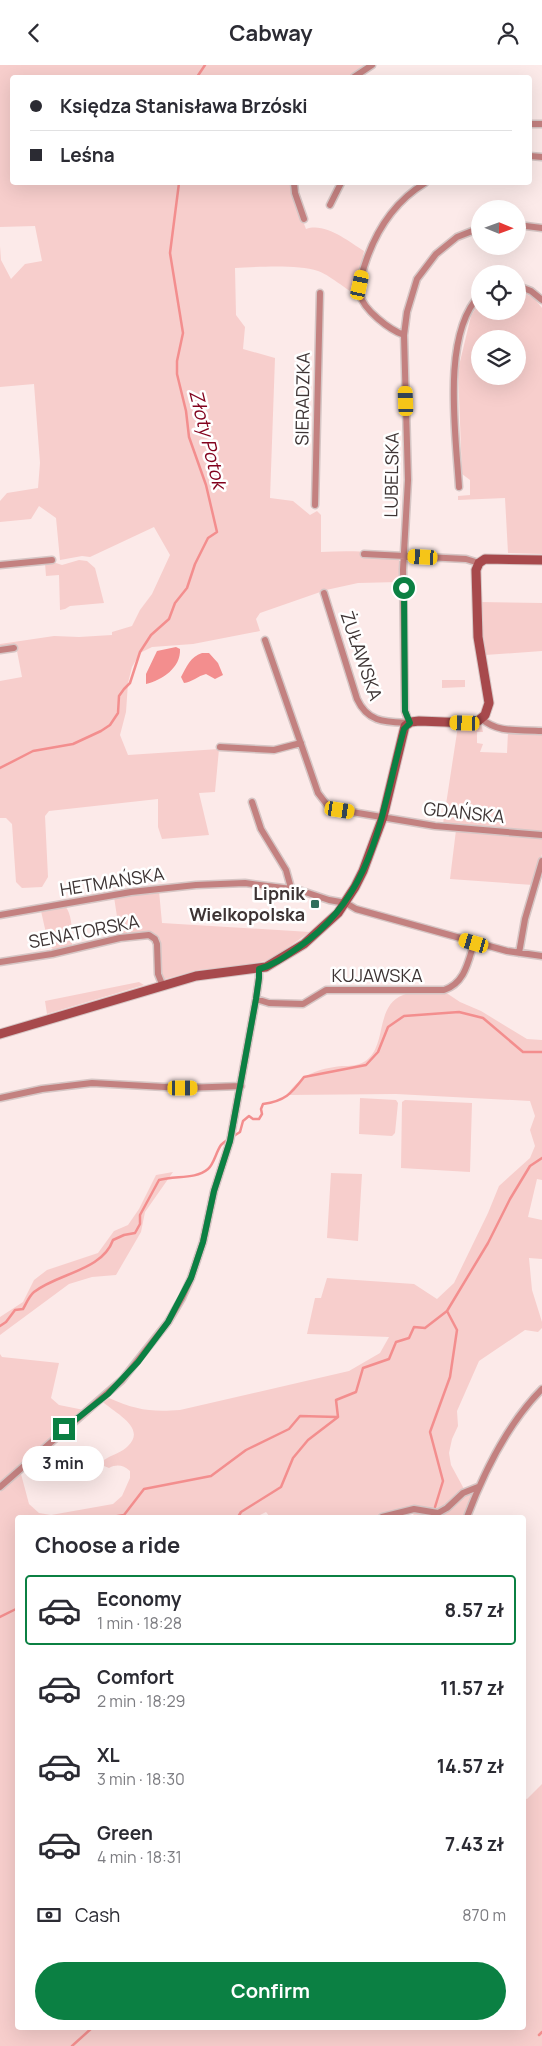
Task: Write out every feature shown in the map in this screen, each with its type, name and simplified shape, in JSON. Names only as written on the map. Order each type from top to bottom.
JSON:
[{"type":"street","points":[[357,75],[372,65]]},
{"type":"street","points":[[294,185],[304,219]]},
{"type":"street","points":[[330,205],[340,185]]},
{"type":"street","points":[[404,335],[384,324],[364,303],[360,295],[360,285],[362,271],[379,230],[400,202],[422,185]]},
{"type":"street","points":[[526,226],[542,228]]},
{"type":"street","name":"LUBELSKA","points":[[410,723],[405,711],[404,556],[408,480],[404,335],[412,295],[417,279],[425,266],[446,244],[471,232]]},
{"type":"street","points":[[526,289],[542,301]]},
{"type":"street","name":"SIERADZKA","points":[[315,505],[320,293]]},
{"type":"street","points":[[459,487],[453,374],[456,353],[466,316],[471,305]]},
{"type":"street","points":[[364,555],[466,559],[479,563]]},
{"type":"street","points":[[0,1034],[196,976],[259,969],[276,962],[329,923],[346,903],[363,871],[383,817],[404,729],[410,723],[419,721],[470,723],[482,719],[487,711],[489,703],[476,616],[476,570],[479,563],[485,559],[542,560]]},
{"type":"street","points":[[0,565],[52,560]]},
{"type":"street","name":"ŻUŁAWSKA","points":[[324,593],[357,699],[363,710],[369,716],[380,721],[410,723]]},
{"type":"street","name":"GDAŃSKA","points":[[265,640],[318,793],[323,802],[333,809],[383,817],[463,829],[542,835]]},
{"type":"street","points":[[0,650],[14,647]]},
{"type":"street","points":[[482,719],[491,726],[500,729],[542,731]]},
{"type":"street","points":[[220,747],[274,750],[301,743]]},
{"type":"street","points":[[252,802],[261,829],[286,870],[290,889]]},
{"type":"street","points":[[519,953],[525,919],[538,889],[542,861]]},
{"type":"street","name":"HETMAŃSKA","points":[[0,915],[94,898],[196,885],[245,883],[290,889],[346,903],[356,909],[474,943],[542,956]]},
{"type":"street","name":"SENATORSKA","points":[[0,962],[52,954],[120,938],[149,935],[155,939],[158,973],[162,985]]},
{"type":"street","name":"KUJAWSKA","points":[[256,999],[269,1003],[303,1004],[326,990],[444,990],[452,987],[462,978],[474,943]]},
{"type":"street","points":[[0,1487],[122,1380],[168,1322],[191,1278],[199,1255],[214,1191],[230,1141],[256,999],[259,969]]},
{"type":"street","points":[[0,1098],[42,1089],[92,1083],[183,1088],[241,1086]]},
{"type":"street","points":[[468,1515],[478,1487],[492,1458],[526,1407],[542,1389]]},
{"type":"street","points":[[390,1515],[414,1509],[438,1513],[447,1508],[463,1493],[478,1487]]},
{"type":"shaded area","points":[[0,65],[368,65],[353,75],[10,75],[10,185],[291,185],[292,193],[306,229],[321,228],[328,230],[364,251],[359,276],[358,296],[318,271],[299,267],[235,268],[236,315],[245,327],[243,349],[275,358],[270,498],[293,501],[310,515],[317,511],[321,515],[321,552],[369,552],[398,558],[401,563],[401,579],[399,582],[358,583],[326,590],[260,613],[256,619],[260,631],[193,644],[152,647],[140,653],[132,667],[128,683],[126,712],[120,735],[128,755],[219,749],[215,792],[199,793],[209,835],[162,839],[158,827],[158,799],[49,811],[45,816],[48,877],[42,887],[22,888],[16,882],[12,824],[6,818],[0,818],[0,681],[22,677],[16,646],[0,648],[0,644],[54,636],[112,635],[112,632],[132,626],[140,610],[152,594],[170,555],[154,527],[90,557],[82,556],[60,560],[56,518],[39,506],[31,519],[0,522],[0,501],[7,493],[38,488],[40,463],[34,384],[0,387],[0,246],[1,260],[11,279],[25,264],[42,261],[35,226],[0,227]]},
{"type":"shaded area","points":[[526,294],[534,298],[542,308],[542,554],[508,553],[505,498],[458,500],[458,496],[470,495],[470,480],[462,474],[458,370],[471,316],[471,320],[526,320]]},
{"type":"shaded area","points":[[79,560],[87,561],[95,568],[104,603],[70,606],[60,610],[59,575],[46,576],[45,563],[62,565]]},
{"type":"shaded area","points":[[479,602],[542,603],[542,651],[485,655]]},
{"type":"shaded area","points":[[176,647],[180,649],[174,667],[158,680],[146,684],[146,674],[157,651]]},
{"type":"shaded area","points":[[202,653],[209,653],[218,663],[223,675],[215,679],[206,674],[184,683],[181,677],[187,666],[194,657]]},
{"type":"shaded area","points":[[442,680],[465,680],[465,687],[442,688]]},
{"type":"shaded area","points":[[481,724],[483,732],[477,732],[477,743],[483,744],[480,752],[507,753],[508,732],[542,734],[542,833],[443,824],[458,726]]},
{"type":"shaded area","points":[[456,830],[542,837],[542,854],[533,885],[450,879]]},
{"type":"shaded area","points":[[159,891],[162,923],[310,932],[265,961],[240,966],[198,970],[162,980],[155,934],[120,936],[114,897]]},
{"type":"shaded area","points":[[65,906],[71,920],[72,947],[54,951],[48,942],[41,911]]},
{"type":"shaded area","points":[[139,982],[144,985],[47,1014],[45,1001]]},
{"type":"shaded area","points":[[419,992],[445,992],[527,1039],[542,1040],[542,1180],[537,1179],[528,1217],[542,1220],[542,1259],[529,1258],[532,1290],[542,1322],[542,1328],[538,1332],[525,1330],[479,1361],[457,1411],[458,1426],[452,1439],[449,1453],[451,1465],[464,1489],[439,1510],[410,1507],[382,1515],[268,1515],[266,1512],[260,1515],[51,1515],[113,1504],[122,1496],[130,1478],[130,1471],[120,1466],[109,1468],[104,1466],[104,1460],[126,1448],[133,1439],[134,1433],[127,1421],[103,1402],[109,1398],[143,1409],[160,1411],[180,1410],[349,1371],[380,1353],[389,1337],[307,1334],[315,1298],[321,1298],[327,1278],[414,1284],[437,1299],[454,1283],[499,1186],[530,1158],[535,1146],[530,1130],[535,1116],[530,1101],[396,1094],[287,1095],[304,1077],[325,1069],[359,1064],[371,1056],[379,1038],[384,1017],[394,1000],[403,995]]},
{"type":"shaded area","points":[[360,1098],[396,1100],[398,1103],[395,1133],[392,1136],[359,1134]]},
{"type":"shaded area","points":[[405,1100],[472,1103],[470,1172],[401,1168],[402,1102]]},
{"type":"shaded area","points":[[173,1172],[145,1212],[141,1232],[116,1275],[92,1277],[69,1284],[0,1335],[0,1317],[23,1302],[34,1280],[47,1270],[98,1253],[114,1231],[128,1225],[139,1209],[156,1175]]},
{"type":"shaded area","points":[[331,1173],[362,1174],[358,1241],[327,1238]]},
{"type":"shaded area","points":[[0,1354],[2,1357],[59,1363],[51,1398],[59,1405],[84,1410],[0,1485]]},
{"type":"shaded area","points":[[21,1474],[29,1504],[39,1513],[51,1515],[15,1515],[15,2030],[526,2030],[526,1799],[542,1784],[542,2046],[0,2046],[0,1492]]},
{"type":"shaded area","points":[[470,1494],[473,1497],[464,1515],[439,1515],[447,1512]]},
{"type":"shaded area","points":[[414,1510],[433,1515],[413,1515]]},
{"type":"waterway","name":"Złoty Potok","points":[[198,75],[205,65]]},
{"type":"waterway","name":"Złoty Potok","points":[[0,768],[33,751],[73,744],[110,725],[118,713],[119,696],[130,683],[140,652],[151,635],[169,619],[175,603],[187,588],[195,564],[208,538],[217,532],[206,485],[189,437],[186,411],[177,374],[177,361],[183,333],[170,253],[179,185]]},
{"type":"waterway","points":[[0,1326],[6,1322],[15,1310],[23,1309],[34,1292],[99,1259],[113,1240],[135,1233],[140,1224],[140,1215],[159,1180],[197,1175],[208,1169],[221,1145],[240,1132],[243,1121],[249,1116],[253,1119],[259,1119],[262,1114],[263,1104],[277,1101],[287,1096],[304,1077],[366,1065],[378,1052],[388,1027],[404,1016],[459,1012],[483,1018],[523,1052],[542,1052]]},
{"type":"waterway","points":[[239,1515],[281,1487],[293,1458],[308,1440],[338,1417],[336,1400],[356,1392],[363,1368],[389,1359],[396,1342],[409,1338],[414,1327],[425,1328],[447,1311],[488,1243],[510,1199],[530,1166],[542,1158]]},
{"type":"waterway","points":[[435,1507],[443,1481],[430,1432],[450,1377],[457,1330],[447,1311]]},
{"type":"waterway","points":[[124,1515],[144,1489],[211,1476],[246,1450],[289,1429],[300,1416],[337,1417]]},
{"type":"waterway","points":[[0,1617],[15,1610]]},
{"type":"waterway","points":[[72,2046],[90,2030]]},
{"type":"waterway","points":[[539,2035],[542,2032]]},
{"type":"place","name":"Lipnik Wielkopolska","points":[[315,904]]},
{"type":"route","points":[[64,1429],[108,1394],[138,1362],[168,1322],[191,1278],[203,1242],[214,1191],[230,1141],[256,999],[259,969],[276,962],[290,953],[329,923],[346,903],[363,871],[374,844],[383,817],[404,729],[410,723],[405,711],[404,588]]}]
